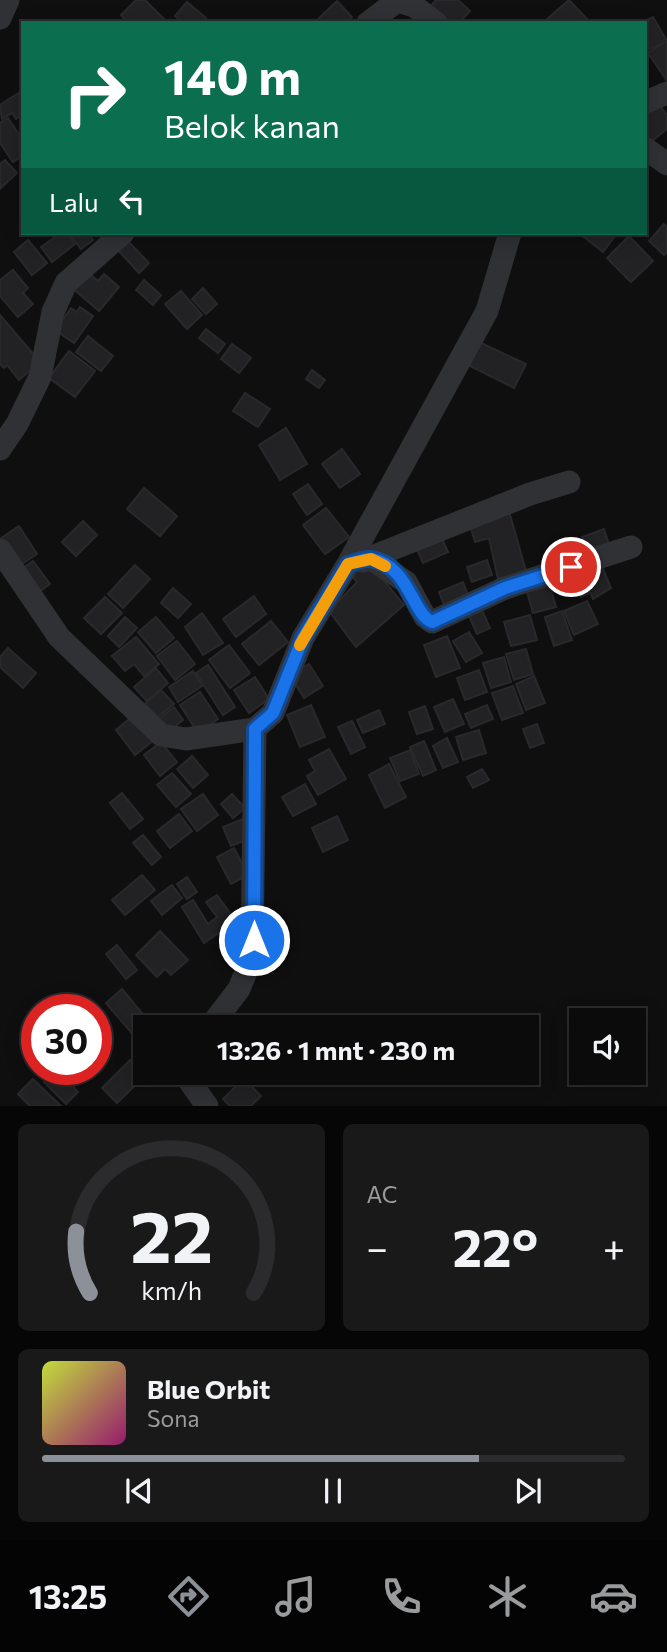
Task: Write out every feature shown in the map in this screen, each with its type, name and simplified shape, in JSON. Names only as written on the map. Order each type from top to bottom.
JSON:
[{"type":"street","points":[[0,18],[8,0]]},
{"type":"street","points":[[371,21],[397,1],[414,6],[433,21]]},
{"type":"street","points":[[647,102],[667,93]]},
{"type":"street","points":[[647,150],[667,164]]},
{"type":"street","points":[[0,449],[17,424],[40,377],[53,312],[66,283],[121,235]]},
{"type":"street","points":[[0,550],[59,637],[161,735],[186,739],[255,729],[273,713],[303,638],[360,561],[493,301],[510,235]]},
{"type":"street","points":[[360,561],[530,494],[569,482]]},
{"type":"street","points":[[360,561],[406,582],[425,617],[436,621],[505,588],[631,547]]},
{"type":"street","points":[[219,1015],[239,989],[252,957],[255,729]]},
{"type":"street","points":[[193,1085],[208,1106]]},
{"type":"building","points":[[136,0],[145,0],[166,21],[126,21],[121,15]]},
{"type":"building","points":[[436,0],[458,0],[470,11],[461,21],[445,21],[430,7]]},
{"type":"building","points":[[569,0],[589,21],[547,21]]},
{"type":"building","points":[[337,1],[352,17],[348,21],[318,19]]},
{"type":"building","points":[[187,2],[206,18],[204,21],[181,21],[175,16]]},
{"type":"building","points":[[653,17],[667,41],[647,51],[645,21]]},
{"type":"building","points":[[667,41],[667,81],[648,53]]},
{"type":"building","points":[[21,91],[21,115],[16,119],[12,113],[2,119],[0,105]]},
{"type":"building","points":[[657,102],[667,115],[667,129],[647,145],[647,110]]},
{"type":"building","points":[[8,118],[21,137],[21,156],[13,162],[0,143],[0,123]]},
{"type":"building","points":[[5,160],[17,173],[0,189],[0,164]]},
{"type":"building","points":[[664,224],[667,227],[667,252],[664,255],[649,241]]},
{"type":"building","points":[[58,235],[68,235],[75,244],[52,262],[41,247]]},
{"type":"building","points":[[70,235],[89,235],[93,240],[81,249]]},
{"type":"building","points":[[582,235],[615,236],[603,252]]},
{"type":"building","points":[[629,236],[653,261],[631,282],[607,258]]},
{"type":"building","points":[[125,238],[149,263],[139,273],[115,247]]},
{"type":"building","points":[[28,240],[47,263],[32,275],[14,252]]},
{"type":"building","points":[[13,270],[28,288],[23,293],[33,304],[18,317],[0,296],[0,280]]},
{"type":"building","points":[[86,271],[98,281],[104,274],[119,287],[99,311],[72,288]]},
{"type":"building","points":[[144,280],[161,295],[153,305],[136,290]]},
{"type":"building","points":[[203,288],[217,304],[206,314],[192,299]]},
{"type":"building","points":[[181,291],[202,315],[187,329],[165,304]]},
{"type":"building","points":[[80,307],[93,316],[74,343],[55,330],[71,308],[77,312]]},
{"type":"building","points":[[0,315],[40,362],[19,380],[7,365],[4,368],[0,364]]},
{"type":"building","points":[[206,329],[225,344],[218,353],[199,338]]},
{"type":"building","points":[[88,336],[113,356],[101,371],[76,352]]},
{"type":"building","points":[[479,342],[526,364],[514,388],[468,365]]},
{"type":"building","points":[[232,344],[251,358],[239,373],[221,359]]},
{"type":"building","points":[[69,351],[95,371],[75,397],[49,378]]},
{"type":"building","points":[[312,370],[325,380],[319,388],[306,379]]},
{"type":"building","points":[[245,393],[270,409],[258,427],[233,411]]},
{"type":"building","points":[[286,428],[307,464],[280,480],[259,445]]},
{"type":"building","points":[[342,449],[360,474],[340,488],[322,464]]},
{"type":"building","points":[[308,484],[322,504],[307,515],[293,494]]},
{"type":"building","points":[[144,488],[177,516],[160,536],[127,509]]},
{"type":"building","points":[[326,508],[349,537],[325,554],[303,525]]},
{"type":"building","points":[[509,511],[526,571],[498,579],[489,538],[475,542],[469,522]]},
{"type":"building","points":[[83,521],[97,535],[76,556],[62,542]]},
{"type":"building","points":[[19,526],[37,554],[17,567],[0,539]]},
{"type":"building","points":[[604,529],[610,548],[589,556],[582,537]]},
{"type":"building","points":[[440,534],[448,552],[423,563],[415,545]]},
{"type":"building","points":[[487,560],[492,575],[472,582],[467,567]]},
{"type":"building","points":[[33,561],[50,584],[36,594],[19,571]]},
{"type":"building","points":[[135,565],[150,579],[123,608],[108,594]]},
{"type":"building","points":[[371,565],[404,605],[356,647],[329,611],[357,582],[349,573]]},
{"type":"building","points":[[602,566],[611,588],[593,599],[583,572]]},
{"type":"building","points":[[580,573],[590,593],[581,597],[571,577]]},
{"type":"building","points":[[463,582],[470,601],[446,610],[439,592]]},
{"type":"building","points":[[550,586],[556,607],[533,613],[527,592]]},
{"type":"building","points":[[173,588],[191,604],[178,618],[161,603]]},
{"type":"building","points":[[254,596],[266,614],[236,637],[223,619]]},
{"type":"building","points":[[105,597],[122,613],[101,634],[84,618]]},
{"type":"building","points":[[587,601],[598,624],[574,635],[564,611]]},
{"type":"building","points":[[480,606],[490,628],[477,634],[467,612]]},
{"type":"building","points":[[562,611],[572,640],[554,646],[545,617]]},
{"type":"building","points":[[202,613],[223,643],[203,655],[185,627]]},
{"type":"building","points":[[530,615],[537,640],[511,646],[504,622]]},
{"type":"building","points":[[125,617],[137,628],[119,647],[108,636]]},
{"type":"building","points":[[156,617],[174,638],[156,653],[138,632]]},
{"type":"building","points":[[271,621],[288,642],[259,665],[242,644]]},
{"type":"building","points":[[469,632],[482,653],[466,662],[453,641]]},
{"type":"building","points":[[447,636],[460,668],[436,677],[424,645]]},
{"type":"building","points":[[136,637],[159,664],[144,676],[134,664],[125,671],[112,656]]},
{"type":"building","points":[[177,641],[195,664],[175,680],[157,656]]},
{"type":"building","points":[[229,645],[250,673],[230,688],[209,660]]},
{"type":"building","points":[[8,648],[36,673],[23,688],[0,667],[0,657]]},
{"type":"building","points":[[526,649],[533,674],[514,680],[506,654]]},
{"type":"building","points":[[504,657],[511,682],[491,688],[483,663]]},
{"type":"building","points":[[309,664],[323,686],[304,698],[290,675]]},
{"type":"building","points":[[208,665],[235,707],[223,715],[196,673]]},
{"type":"building","points":[[156,668],[168,683],[147,701],[134,687]]},
{"type":"building","points":[[479,670],[487,692],[465,700],[457,678]]},
{"type":"building","points":[[193,671],[202,686],[178,702],[169,687]]},
{"type":"building","points":[[534,676],[545,703],[526,710],[516,684]]},
{"type":"building","points":[[255,677],[269,699],[249,713],[234,690]]},
{"type":"building","points":[[513,686],[523,713],[502,720],[492,693]]},
{"type":"building","points":[[161,690],[174,704],[154,720],[142,706]]},
{"type":"building","points":[[200,692],[218,719],[198,733],[180,705]]},
{"type":"building","points":[[453,699],[464,724],[445,732],[434,707]]},
{"type":"building","points":[[311,705],[325,737],[300,747],[287,715]]},
{"type":"building","points":[[487,705],[493,719],[471,728],[465,714]]},
{"type":"building","points":[[425,706],[433,729],[417,734],[409,712]]},
{"type":"building","points":[[174,707],[183,720],[164,735],[155,722]]},
{"type":"building","points":[[379,710],[385,724],[363,733],[357,720]]},
{"type":"building","points":[[134,715],[154,740],[135,755],[116,730]]},
{"type":"building","points":[[352,721],[365,747],[351,754],[338,727]]},
{"type":"building","points":[[537,724],[544,743],[530,748],[523,729]]},
{"type":"building","points":[[479,730],[486,753],[463,760],[456,737]]},
{"type":"building","points":[[447,738],[458,762],[443,768],[433,746]]},
{"type":"building","points":[[424,741],[436,770],[423,776],[410,747]]},
{"type":"building","points":[[161,742],[177,762],[160,776],[144,755]]},
{"type":"building","points":[[329,749],[346,779],[318,795],[307,776],[315,771],[309,760]]},
{"type":"building","points":[[410,750],[419,774],[400,781],[390,758]]},
{"type":"building","points":[[192,756],[208,775],[193,788],[177,769]]},
{"type":"building","points":[[389,764],[406,797],[385,808],[369,775]]},
{"type":"building","points":[[482,769],[489,780],[473,788],[467,777]]},
{"type":"building","points":[[172,773],[191,794],[176,807],[157,785]]},
{"type":"building","points":[[305,784],[316,804],[293,816],[282,797]]},
{"type":"building","points":[[122,793],[143,819],[130,829],[110,803]]},
{"type":"building","points":[[203,794],[218,815],[197,831],[181,809]]},
{"type":"building","points":[[232,794],[245,808],[233,818],[221,804]]},
{"type":"building","points":[[179,814],[192,831],[170,848],[157,831]]},
{"type":"building","points":[[337,816],[348,840],[323,852],[312,828]]},
{"type":"building","points":[[243,819],[251,838],[231,846],[223,827]]},
{"type":"building","points":[[143,835],[161,857],[152,865],[133,843]]},
{"type":"building","points":[[234,848],[248,875],[231,884],[217,857]]},
{"type":"building","points":[[142,875],[155,890],[125,915],[112,900]]},
{"type":"building","points":[[187,877],[197,892],[187,899],[177,884]]},
{"type":"building","points":[[172,885],[182,898],[162,915],[151,901]]},
{"type":"building","points":[[217,895],[236,921],[204,943],[182,907],[193,900],[208,924],[217,917],[206,902]]},
{"type":"building","points":[[160,931],[188,960],[171,975],[165,969],[157,977],[136,955]]},
{"type":"building","points":[[117,945],[137,970],[126,979],[106,954]]},
{"type":"building","points":[[122,989],[144,1015],[133,1015],[133,1035],[112,1010],[112,998]]},
{"type":"building","points":[[130,1060],[133,1063],[133,1085],[136,1085],[117,1103],[102,1088],[112,1085],[112,1078]]},
{"type":"building","points":[[27,1085],[39,1085],[61,1106],[30,1106],[18,1094]]},
{"type":"building","points":[[47,1085],[72,1085],[78,1092],[66,1104]]},
{"type":"building","points":[[237,1085],[251,1085],[261,1096],[251,1106],[230,1106],[223,1099]]},
{"type":"slow traffic","points":[[300,645],[348,564],[371,559],[385,566]]},
{"type":"route","points":[[254,940],[255,729],[273,713],[303,638],[348,564],[371,559],[397,573],[406,582],[425,617],[432,622],[505,588],[571,567]]}]
